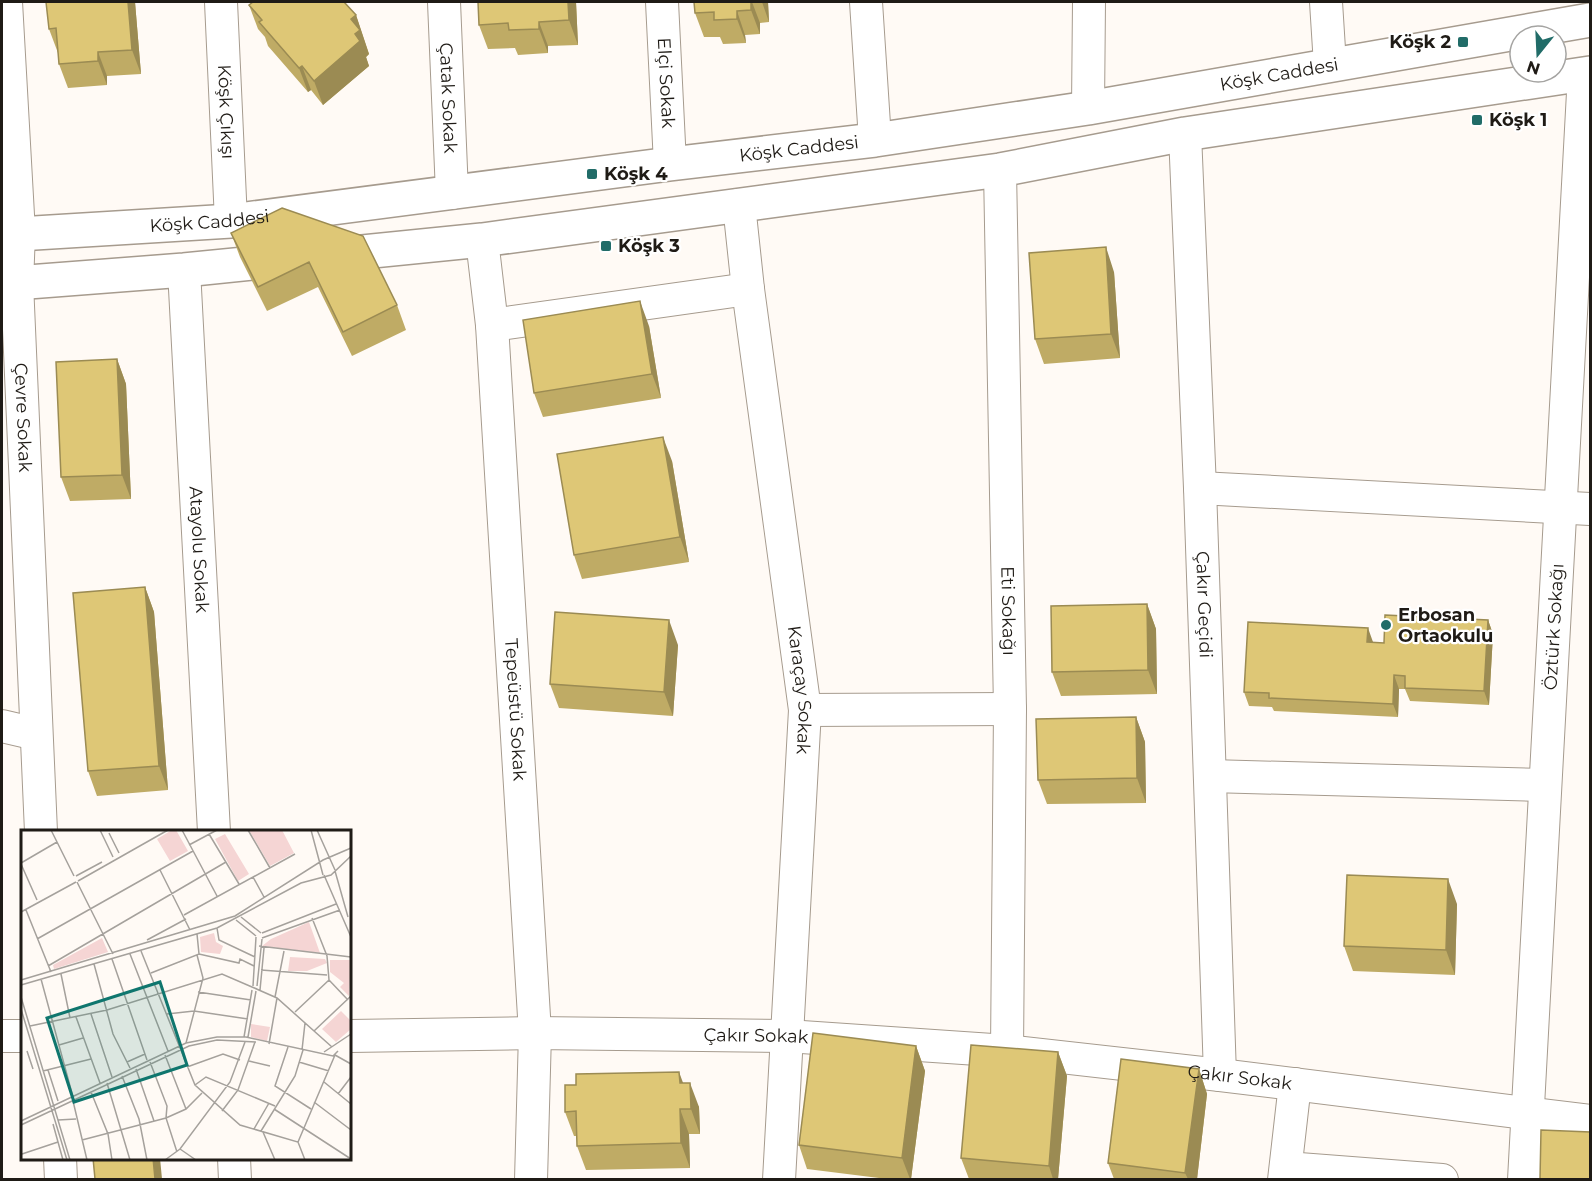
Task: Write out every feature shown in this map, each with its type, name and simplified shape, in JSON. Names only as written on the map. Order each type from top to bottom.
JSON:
[{"type":"street","name":"Çevre Sokak","points":[[6,2],[9,284],[41,830]]},
{"type":"street","name":"Köşk Çıkışı","points":[[221,2],[231,221]]},
{"type":"street","name":"Çatak Sokak","points":[[444,2],[452,193]]},
{"type":"street","name":"Elçi Sokak","points":[[662,2],[670,164]]},
{"type":"street","points":[[866,2],[875,140]]},
{"type":"street","points":[[1088,108],[1089,2]]},
{"type":"street","points":[[1326,2],[1330,65]]},
{"type":"street","name":"Köşk Caddesi","points":[[10,234],[231,221],[875,140],[1088,108],[1590,20]]},
{"type":"street","points":[[9,284],[184,270],[482,240],[1000,170],[1185,134],[1587,74]]},
{"type":"street","name":"Öztürk Sokağı","points":[[1524,1179],[1545,785],[1575,508],[1587,74]]},
{"type":"street","name":"Çakır Geçidi","points":[[1185,134],[1200,488],[1220,1075]]},
{"type":"street","name":"Eti Sokağı","points":[[1000,170],[1010,709],[1007,1051]]},
{"type":"street","name":"Karaçay Sokak","points":[[739,205],[748,289],[805,710],[779,1179]]},
{"type":"street","name":"Tepeüstü Sokak","points":[[482,240],[492,325],[534,1033],[531,1179]]},
{"type":"street","name":"Atayolu Sokak","points":[[184,270],[214,830]]},
{"type":"street","points":[[492,325],[748,289]]},
{"type":"street","points":[[1200,488],[1575,508]]},
{"type":"street","points":[[805,710],[1010,709]]},
{"type":"street","points":[[2,726],[36,734]]},
{"type":"street","points":[[1210,776],[1545,785]]},
{"type":"street","name":"Çakır Sokak","points":[[351,1036],[534,1033],[787,1036],[1007,1051],[1590,1121]]},
{"type":"street","points":[[2,1036],[21,1036]]},
{"type":"street","points":[[1295,1084],[1285,1174],[1442,1179]]},
{"type":"street","points":[[60,1160],[61,1179]]},
{"type":"street","points":[[234,1160],[235,1179]]},
{"type":"building","points":[[46,2],[128,2],[132,50],[98,52],[98,61],[59,64],[56,28],[49,29]]},
{"type":"building","points":[[253,2],[344,2],[356,15],[351,19],[360,30],[355,34],[360,41],[314,81],[302,66],[299,68],[259,22],[262,20],[249,5]]},
{"type":"building","points":[[478,2],[568,2],[569,20],[539,22],[539,29],[509,30],[508,23],[479,25]]},
{"type":"building","points":[[694,2],[751,2],[751,10],[737,11],[737,19],[714,20],[714,12],[695,13]]},
{"type":"building","points":[[282,208],[363,236],[397,305],[343,332],[309,262],[258,287],[231,233]]},
{"type":"building","points":[[1106,247],[1111,334],[1035,339],[1029,253]]},
{"type":"building","points":[[640,301],[652,374],[534,393],[523,320]]},
{"type":"building","points":[[117,359],[122,475],[61,477],[56,362]]},
{"type":"building","points":[[663,437],[680,537],[574,555],[557,454]]},
{"type":"building","points":[[145,587],[159,766],[88,771],[73,593]]},
{"type":"building","points":[[1147,604],[1148,670],[1052,672],[1051,606]]},
{"type":"building","points":[[555,612],[669,620],[664,692],[550,684]]},
{"type":"building","points":[[1385,615],[1488,620],[1484,691],[1405,688],[1405,676],[1394,675],[1393,704],[1269,698],[1269,693],[1244,692],[1248,622],[1368,628],[1367,642],[1384,643]]},
{"type":"building","points":[[1136,717],[1137,778],[1038,780],[1036,719]]},
{"type":"building","points":[[1347,875],[1448,879],[1446,950],[1344,946]]},
{"type":"building","points":[[813,1033],[916,1046],[902,1158],[799,1145]]},
{"type":"building","points":[[971,1045],[1058,1052],[1049,1166],[961,1158]]},
{"type":"building","points":[[1121,1059],[1199,1069],[1185,1173],[1108,1163]]},
{"type":"building","points":[[679,1072],[680,1083],[690,1083],[691,1109],[680,1109],[681,1143],[577,1146],[576,1111],[565,1112],[565,1085],[576,1085],[576,1074]]},
{"type":"building","points":[[1541,1130],[1590,1132],[1590,1179],[1540,1179]]},
{"type":"building","points":[[93,1160],[153,1160],[155,1179],[95,1179]]},
{"type":"place","name":"Köşk 2","points":[[1463,42]]},
{"type":"place","name":"Köşk 1","points":[[1477,120]]},
{"type":"place","name":"Köşk 4","points":[[592,174]]},
{"type":"place","name":"Köşk 3","points":[[606,246]]},
{"type":"place","name":"Erbosan Ortaokulu","points":[[1386,625]]}]
